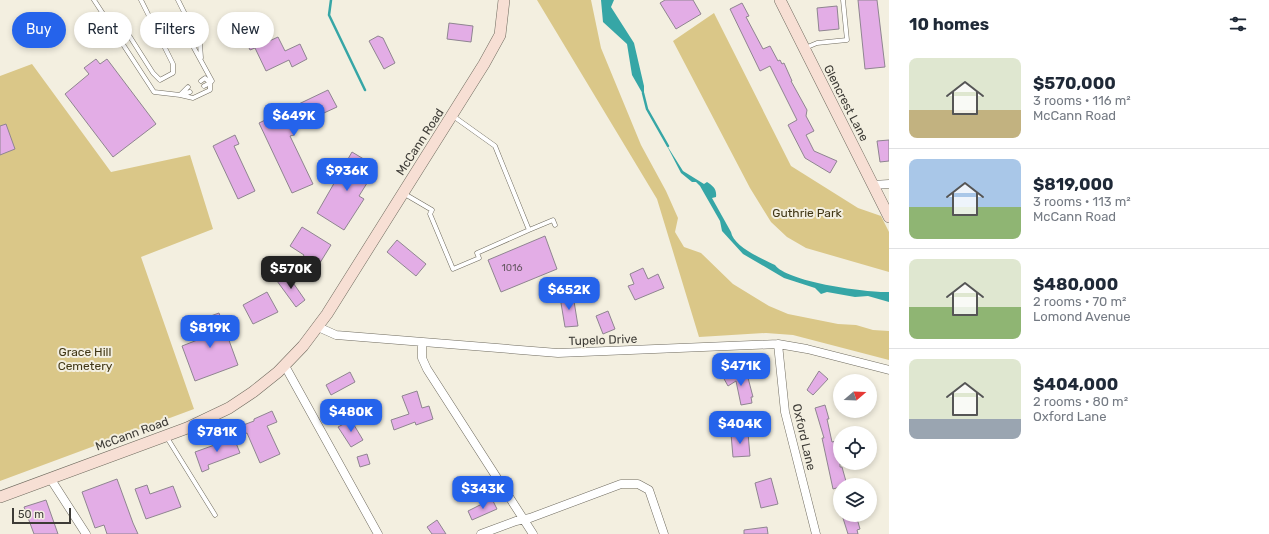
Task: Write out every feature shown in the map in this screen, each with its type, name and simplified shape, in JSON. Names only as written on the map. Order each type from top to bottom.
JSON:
[{"type":"street","name":"McCann Road","points":[[0,497],[166,436],[205,420],[238,402],[285,366],[318,327],[453,115],[498,39],[502,25],[504,0]]},
{"type":"street","name":"Glencrest Lane","points":[[780,0],[889,217]]},
{"type":"street","points":[[873,185],[889,184]]},
{"type":"street","name":"Tupelo Drive","points":[[318,327],[336,335],[558,353],[778,344],[807,349],[889,370]]},
{"type":"street","points":[[422,342],[422,358],[427,369],[533,534]]},
{"type":"street","name":"Oxford Lane","points":[[778,344],[785,412],[816,534]]},
{"type":"street","points":[[285,366],[378,534]]},
{"type":"street","points":[[50,478],[86,534]]},
{"type":"street","points":[[481,534],[617,486],[635,483],[645,486],[649,490],[664,534]]},
{"type":"lane","points":[[94,0],[102,12]]},
{"type":"lane","points":[[132,40],[153,73],[160,80],[173,73],[173,64],[141,0]]},
{"type":"lane","points":[[178,0],[200,44],[201,60]]},
{"type":"lane","points":[[805,49],[817,43],[847,40],[843,0]]},
{"type":"lane","points":[[125,48],[154,92],[194,98],[210,90],[210,83],[212,81],[194,48]]},
{"type":"lane","points":[[201,81],[205,78],[210,83]]},
{"type":"lane","points":[[204,86],[210,83]]},
{"type":"lane","points":[[180,95],[188,87]]},
{"type":"lane","points":[[180,95],[190,92]]},
{"type":"lane","points":[[453,115],[495,146],[528,230]]},
{"type":"lane","points":[[403,192],[432,210],[430,214],[452,269],[479,258],[477,253],[528,230],[553,220],[555,225]]},
{"type":"lane","points":[[166,436],[215,515]]},
{"type":"green space","points":[[537,0],[591,0],[601,48],[641,145],[666,191],[678,218],[675,232],[684,247],[701,253],[733,284],[769,306],[788,314],[838,324],[856,325],[873,330],[889,331],[889,360],[793,335],[766,333],[699,337],[657,199]]},
{"type":"green space","name":"Guthrie Park","points":[[714,13],[791,166],[858,208],[881,216],[889,232],[889,272],[806,248],[787,237],[771,222],[750,188],[673,41]]},
{"type":"green space","name":"Grace Hill Cemetery","points":[[32,64],[111,172],[190,155],[213,229],[141,257],[194,409],[0,481],[0,76]]},
{"type":"water","points":[[601,0],[614,0],[611,7],[634,43],[644,86],[644,96],[632,75],[627,44],[603,22]]},
{"type":"water","points":[[666,144],[683,171],[704,184],[707,182],[714,188],[716,197],[712,198],[733,237],[742,247],[795,277],[864,291],[889,292],[889,302],[868,296],[855,297],[827,292],[821,294],[815,288],[784,278],[743,254],[722,231],[720,221],[700,186],[696,182],[692,182],[681,173]]},
{"type":"building","points":[[665,0],[693,0],[701,14],[676,29],[660,3]]},
{"type":"building","points":[[858,0],[877,0],[885,67],[865,69]]},
{"type":"building","points":[[742,3],[749,16],[746,17],[763,49],[770,46],[778,61],[780,60],[782,64],[784,63],[791,81],[807,110],[806,116],[814,131],[806,135],[814,151],[837,161],[830,173],[805,158],[788,125],[797,120],[770,66],[760,71],[730,9]]},
{"type":"building","points":[[837,6],[839,29],[819,31],[817,8]]},
{"type":"building","points":[[449,23],[473,26],[471,42],[447,39]]},
{"type":"building","points":[[378,36],[383,38],[395,63],[384,69],[369,41]]},
{"type":"building","points":[[278,37],[285,51],[300,44],[307,59],[292,67],[289,60],[266,71],[255,48],[274,48],[274,39]]},
{"type":"building","points":[[96,59],[100,64],[107,59],[156,124],[113,157],[65,94],[89,74],[84,68]]},
{"type":"building","points":[[328,90],[337,107],[291,128],[294,135],[290,136],[313,184],[292,193],[259,123]]},
{"type":"building","points":[[6,124],[15,149],[0,155],[0,126]]},
{"type":"building","points":[[235,135],[239,144],[234,146],[255,191],[238,199],[213,146]]},
{"type":"building","points":[[889,140],[889,161],[880,162],[877,141]]},
{"type":"building","points":[[352,152],[377,167],[359,196],[364,199],[344,230],[317,213]]},
{"type":"building","points":[[302,227],[331,245],[315,271],[300,261],[304,255],[290,246]]},
{"type":"building","points":[[545,236],[557,269],[501,292],[488,260]]},
{"type":"building","points":[[397,240],[426,264],[416,276],[387,252]]},
{"type":"building","points":[[643,268],[648,279],[658,274],[664,288],[635,300],[628,286],[634,284],[630,274]]},
{"type":"building","points":[[287,274],[305,300],[296,307],[277,281]]},
{"type":"building","points":[[267,292],[278,312],[253,324],[243,305]]},
{"type":"building","points":[[573,295],[578,326],[565,327],[560,297]]},
{"type":"building","points":[[608,311],[615,329],[603,334],[596,316]]},
{"type":"building","points":[[219,313],[238,365],[195,381],[182,346],[200,339],[194,322]]},
{"type":"building","points":[[734,371],[736,376],[747,374],[753,397],[751,397],[752,403],[741,405],[736,381],[728,386],[723,377]]},
{"type":"building","points":[[819,371],[828,379],[813,395],[807,390]]},
{"type":"building","points":[[350,372],[355,382],[331,395],[326,385]]},
{"type":"building","points":[[417,391],[422,408],[429,406],[433,419],[416,425],[415,422],[394,430],[391,420],[409,414],[402,396]]},
{"type":"building","points":[[825,405],[833,442],[833,470],[843,470],[845,478],[833,478],[833,489],[822,438],[824,438],[815,408]]},
{"type":"building","points":[[272,411],[277,422],[267,426],[280,454],[260,463],[247,433],[241,435],[238,427],[254,421],[254,419]]},
{"type":"building","points":[[351,420],[363,440],[351,447],[338,427]]},
{"type":"building","points":[[748,433],[750,456],[733,457],[731,434]]},
{"type":"building","points":[[234,438],[240,453],[208,465],[209,469],[202,472],[195,452]]},
{"type":"building","points":[[367,454],[370,464],[360,467],[357,457]]},
{"type":"building","points":[[771,478],[778,504],[761,508],[755,483]]},
{"type":"building","points":[[117,479],[138,534],[107,534],[104,525],[95,528],[82,492]]},
{"type":"building","points":[[147,485],[150,494],[173,486],[181,507],[146,519],[135,489]]},
{"type":"building","points":[[492,499],[497,509],[472,520],[468,511]]},
{"type":"building","points":[[46,500],[58,534],[34,534],[24,507]]},
{"type":"building","points":[[437,520],[446,534],[432,534],[427,527]]},
{"type":"building","points":[[844,522],[858,522],[860,529],[857,530],[858,534],[848,534]]},
{"type":"building","points":[[767,527],[768,534],[744,534],[744,530]]},
{"type":"waterway","points":[[331,0],[329,15],[365,90]]},
{"type":"waterway","points":[[643,93],[647,109],[668,146]]}]
